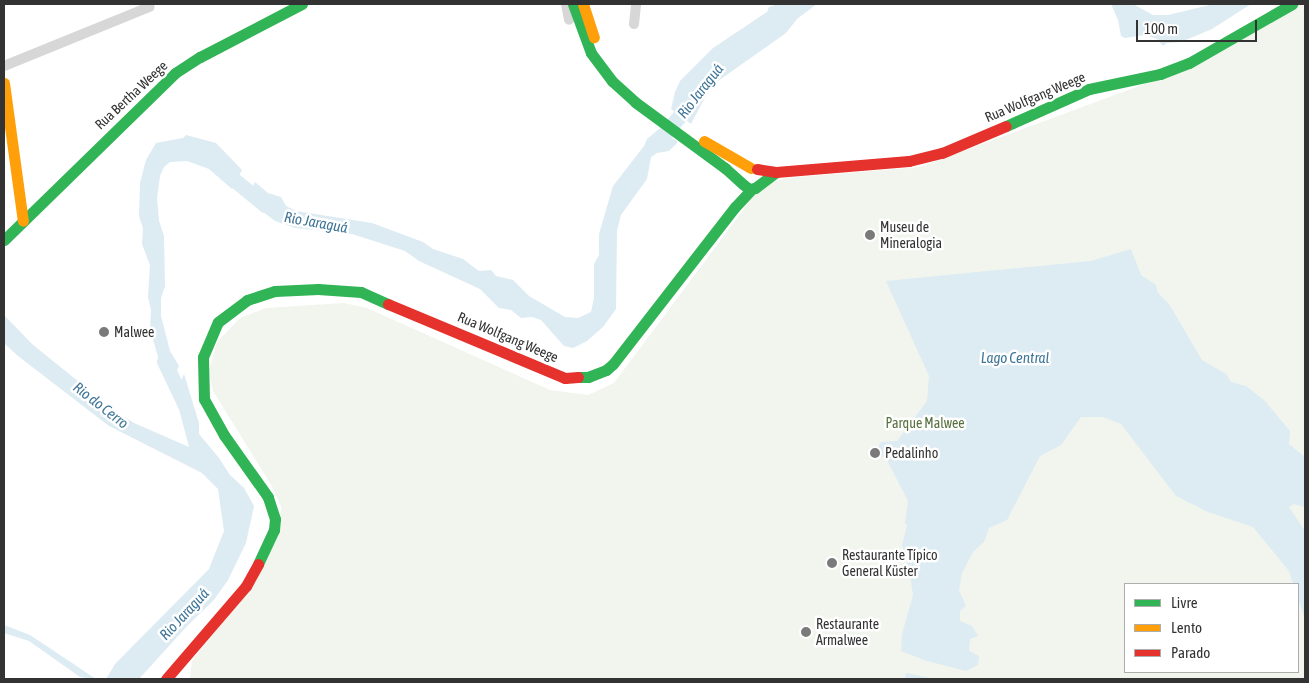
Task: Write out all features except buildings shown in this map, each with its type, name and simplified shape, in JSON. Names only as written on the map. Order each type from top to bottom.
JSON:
[{"type":"main road","points":[[573,4],[583,36],[602,70],[624,94],[700,143],[749,186]]},
{"type":"main road","points":[[583,4],[591,30],[603,56],[625,83],[659,115]]},
{"type":"main road","name":"Rua Wolfgang Weege","points":[[754,169],[776,172],[909,161],[942,153],[978,139],[1089,89],[1160,74],[1189,63],[1292,4]]},
{"type":"main road","name":"Rua Bertha Weege","points":[[4,240],[175,73],[200,57],[298,5]]},
{"type":"main road","points":[[4,83],[18,198],[23,221]]},
{"type":"main road","points":[[700,143],[754,169],[762,178],[749,186]]},
{"type":"main road","points":[[749,186],[742,174],[754,169]]},
{"type":"main road","name":"Rua Wolfgang Weege","points":[[166,679],[246,586],[265,552],[274,530],[273,505],[224,436],[204,399],[202,383],[203,357],[218,322],[247,300],[275,291],[347,290],[376,297],[565,378],[588,378],[606,370],[613,364],[735,207],[749,186],[776,172]]},
{"type":"main road","points":[[18,198],[43,202]]},
{"type":"street","points":[[566,4],[569,20]]},
{"type":"street","points":[[634,24],[636,4]]},
{"type":"street","points":[[4,66],[148,7]]},
{"type":"green space","name":"Parque Malwee","points":[[1286,4],[1305,4],[1305,679],[190,679],[192,661],[256,574],[279,531],[281,507],[273,488],[213,391],[209,371],[217,342],[240,318],[266,308],[344,303],[367,308],[550,390],[588,395],[614,383],[752,198],[768,184],[786,178],[920,167],[1158,79]]},
{"type":"water","points":[[778,4],[817,4],[797,19],[786,33],[711,86],[691,124],[671,109],[680,81],[713,48],[767,12],[769,7]]},
{"type":"water","points":[[1111,4],[1133,4],[1153,15],[1168,15],[1214,4],[1251,4],[1212,29],[1181,42],[1167,43],[1163,46],[1157,39],[1145,35],[1125,38],[1121,36],[1118,20]]},
{"type":"water","points":[[659,129],[678,142],[669,151],[657,153],[651,157],[647,179],[621,215],[617,231],[616,309],[603,327],[587,341],[573,348],[564,346],[541,320],[532,317],[521,318],[511,310],[499,308],[480,289],[419,261],[405,251],[352,234],[295,228],[275,221],[246,199],[255,182],[268,193],[281,197],[286,206],[296,211],[372,223],[423,242],[433,249],[463,259],[479,271],[491,270],[496,276],[513,280],[529,296],[565,317],[578,318],[591,312],[594,298],[594,264],[599,255],[599,234],[613,186],[644,146],[647,139]]},
{"type":"water","points":[[186,135],[216,143],[242,170],[232,189],[209,169],[187,161],[170,162],[164,167],[160,176],[157,198],[159,221],[164,236],[165,286],[161,298],[161,316],[170,351],[179,366],[171,383],[158,357],[150,329],[151,310],[148,297],[150,265],[142,244],[143,228],[139,216],[140,183],[146,160],[156,143],[183,138]]},
{"type":"water","name":"Lago Central","points":[[1131,249],[1141,275],[1156,285],[1158,293],[1169,304],[1202,360],[1226,374],[1231,382],[1246,386],[1264,400],[1290,431],[1289,444],[1305,457],[1305,507],[1294,504],[1289,507],[1305,531],[1305,620],[1299,601],[1299,583],[1293,583],[1289,571],[1253,527],[1208,512],[1176,496],[1121,424],[1103,417],[1081,417],[1061,445],[1040,456],[1007,520],[989,528],[984,542],[973,552],[962,573],[959,590],[966,606],[960,611],[960,621],[972,626],[978,636],[970,639],[969,651],[979,656],[978,665],[966,671],[927,661],[901,651],[902,634],[913,595],[909,568],[902,545],[907,525],[905,523],[908,501],[887,460],[876,451],[881,442],[897,441],[927,401],[929,376],[886,281],[1091,261]]},
{"type":"water","name":"Rio do Cerro","points":[[4,315],[32,344],[89,390],[97,400],[134,423],[189,447],[175,394],[184,374],[199,423],[199,434],[230,475],[244,488],[254,506],[246,543],[228,580],[213,601],[188,625],[139,679],[106,679],[115,664],[209,569],[224,531],[218,489],[202,473],[109,426],[18,356],[4,343]]},
{"type":"water","points":[[4,625],[30,635],[96,679],[80,677],[29,641],[4,633]]},
{"type":"water","points":[[906,673],[936,679],[905,679]]},
{"type":"waterway","name":"Rio Jaraguá","points":[[662,137],[692,101]]},
{"type":"waterway","name":"Rio Jaraguá","points":[[221,169],[265,205]]},
{"type":"waterway","name":"Rio Jaraguá","points":[[164,361],[185,405]]},
{"type":"traffic: fast","points":[[4,240],[175,73],[200,57],[302,4]]},
{"type":"traffic: fast","points":[[573,4],[591,53],[612,81],[635,102],[725,168],[743,184]]},
{"type":"traffic: fast","points":[[1006,126],[1089,89],[1160,74],[1189,63],[1292,4]]},
{"type":"traffic: fast","points":[[744,185],[749,189],[755,188],[776,172]]},
{"type":"traffic: fast","points":[[578,377],[588,377],[606,370],[613,364],[735,207],[752,189]]},
{"type":"traffic: fast","points":[[258,564],[274,530],[275,519],[268,497],[224,435],[204,399],[203,357],[218,322],[247,300],[275,291],[318,289],[361,292],[388,304]]},
{"type":"traffic: slow","points":[[583,4],[594,37]]},
{"type":"traffic: slow","points":[[4,83],[23,221]]},
{"type":"traffic: slow","points":[[704,141],[751,168]]},
{"type":"traffic: jam","points":[[757,169],[776,172],[909,161],[942,153],[1006,126]]},
{"type":"traffic: jam","points":[[388,304],[565,378],[578,377]]},
{"type":"traffic: jam","points":[[166,679],[246,586],[258,564]]},
{"type":"place","name":"Museu de Mineralogia","points":[[870,235]]},
{"type":"place","name":"Malwee","points":[[104,332]]},
{"type":"place","name":"Pedalinho","points":[[875,453]]},
{"type":"place","name":"Restaurante Típico General Küster","points":[[832,563]]},
{"type":"place","name":"Restaurante Armalwee","points":[[806,632]]}]
